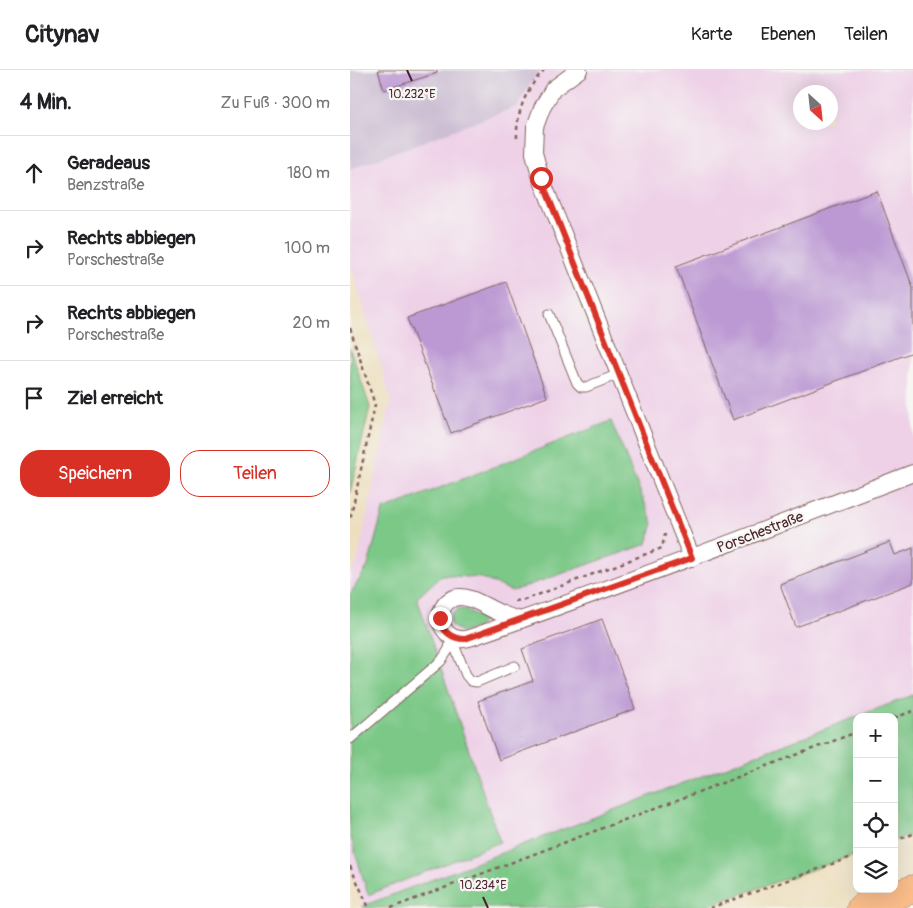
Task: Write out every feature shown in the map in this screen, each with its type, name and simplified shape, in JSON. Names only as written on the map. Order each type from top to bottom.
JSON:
[{"type":"highway","points":[[861,908],[913,889]]},
{"type":"street","points":[[580,70],[553,89],[542,108],[535,127],[534,153],[541,178],[692,558]]},
{"type":"street","name":"Porschestraße","points":[[451,636],[465,639],[521,620],[692,558],[913,473]]},
{"type":"street","points":[[451,636],[442,626],[441,613],[442,608],[449,601],[458,598],[473,601],[501,614],[521,620]]},
{"type":"lane","points":[[549,314],[581,387],[586,387],[619,374]]},
{"type":"lane","points":[[451,636],[466,675],[471,681],[477,682],[515,666]]},
{"type":"lane","points":[[350,739],[441,661],[448,649],[451,636]]},
{"type":"path","points":[[518,143],[517,127],[523,102],[535,79],[544,70]]},
{"type":"path","points":[[350,328],[374,405],[350,520]]},
{"type":"path","points":[[510,600],[523,600],[662,548],[665,540],[664,531]]},
{"type":"path","points":[[898,717],[913,711]]},
{"type":"path","points":[[391,908],[853,734]]},
{"type":"path","points":[[898,840],[913,834]]},
{"type":"path","points":[[710,908],[853,856]]},
{"type":"path","points":[[350,866],[368,908]]},
{"type":"shaded area","points":[[350,70],[913,70],[913,695],[866,713],[853,713],[853,718],[363,906],[350,867],[350,573],[357,562],[391,400],[350,261]]},
{"type":"shaded area","points":[[350,70],[541,70],[530,84],[518,106],[350,169]]},
{"type":"green space","points":[[350,348],[370,407],[350,493]]},
{"type":"green space","points":[[611,421],[653,523],[647,544],[512,591],[481,578],[442,575],[417,598],[500,842],[368,895],[350,835],[350,594],[368,566],[383,510]]},
{"type":"green space","points":[[464,609],[480,617],[482,622],[477,628],[462,632],[451,626],[451,616],[456,610]]},
{"type":"green space","points":[[913,695],[913,834],[898,840],[898,713],[866,713]]},
{"type":"green space","points":[[853,718],[853,855],[701,908],[364,908],[363,906]]},
{"type":"building","points":[[378,70],[437,70],[437,73],[384,90]]},
{"type":"building","points":[[877,191],[913,288],[913,352],[733,420],[676,266]]},
{"type":"building","points":[[506,282],[547,397],[451,433],[407,318]]},
{"type":"building","points":[[890,542],[895,555],[913,548],[913,583],[796,627],[780,584]]},
{"type":"building","points":[[602,619],[635,709],[499,760],[478,701],[533,681],[522,649]]},
{"type":"route","points":[[440,618],[440,622],[446,632],[456,638],[465,639],[692,558],[541,178]]}]
